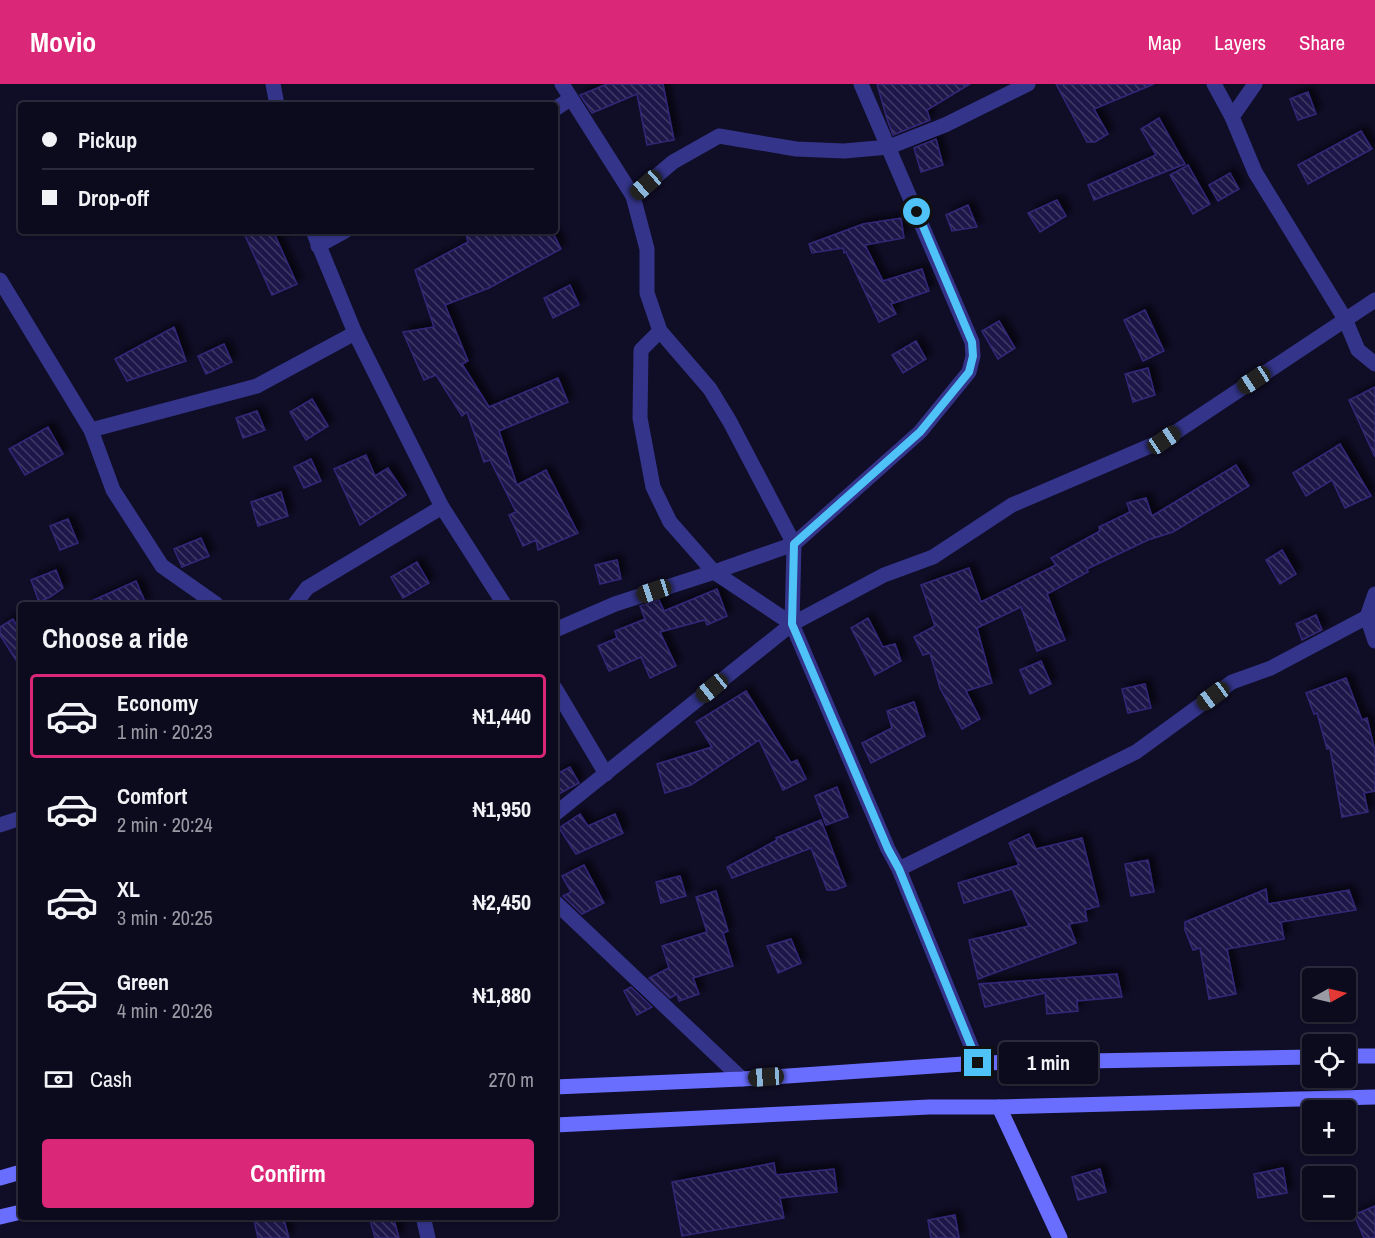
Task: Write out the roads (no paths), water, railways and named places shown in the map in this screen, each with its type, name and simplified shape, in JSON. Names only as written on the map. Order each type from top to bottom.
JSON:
[{"type":"main road","points":[[1356,1056],[1375,1056]]},
{"type":"main road","points":[[558,1088],[742,1079],[978,1063],[1302,1057]]},
{"type":"main road","points":[[558,1125],[929,1107],[1375,1097]]},
{"type":"main road","points":[[999,1107],[1060,1238]]},
{"type":"main road","points":[[0,1178],[18,1173]]},
{"type":"main road","points":[[0,1217],[18,1213]]},
{"type":"street","points":[[273,84],[276,102]]},
{"type":"street","points":[[562,84],[633,196],[647,249],[647,293],[660,331],[710,389],[730,422],[794,544],[792,624],[888,849],[899,869],[978,1063]]},
{"type":"street","points":[[558,629],[615,604],[794,544],[920,432],[969,372],[973,356],[972,342],[861,84]]},
{"type":"street","points":[[633,196],[673,162],[719,136],[796,149],[844,151],[889,147],[945,125],[1028,84]]},
{"type":"street","points":[[1214,84],[1232,117],[1255,172],[1345,320],[1358,350],[1375,364]]},
{"type":"street","points":[[1232,117],[1255,84]]},
{"type":"street","points":[[558,108],[570,99]]},
{"type":"street","points":[[313,234],[355,333],[442,507],[503,602]]},
{"type":"street","points":[[318,246],[340,234]]},
{"type":"street","points":[[0,280],[91,430],[113,490],[162,566],[213,602]]},
{"type":"street","points":[[558,812],[792,624],[884,575],[933,557],[1012,505],[1164,440],[1375,300]]},
{"type":"street","points":[[660,331],[641,350],[640,418],[653,487],[670,522],[714,572],[792,624]]},
{"type":"street","points":[[91,430],[257,386],[355,333]]},
{"type":"street","points":[[296,602],[307,588],[442,507]]},
{"type":"street","points":[[1375,594],[1367,617],[1375,641]]},
{"type":"street","points":[[899,869],[1136,752],[1232,682],[1271,668],[1367,617]]},
{"type":"street","points":[[558,693],[606,774]]},
{"type":"street","points":[[0,825],[18,819]]},
{"type":"street","points":[[558,905],[742,1079]]},
{"type":"street","points":[[424,1220],[428,1238]]}]
